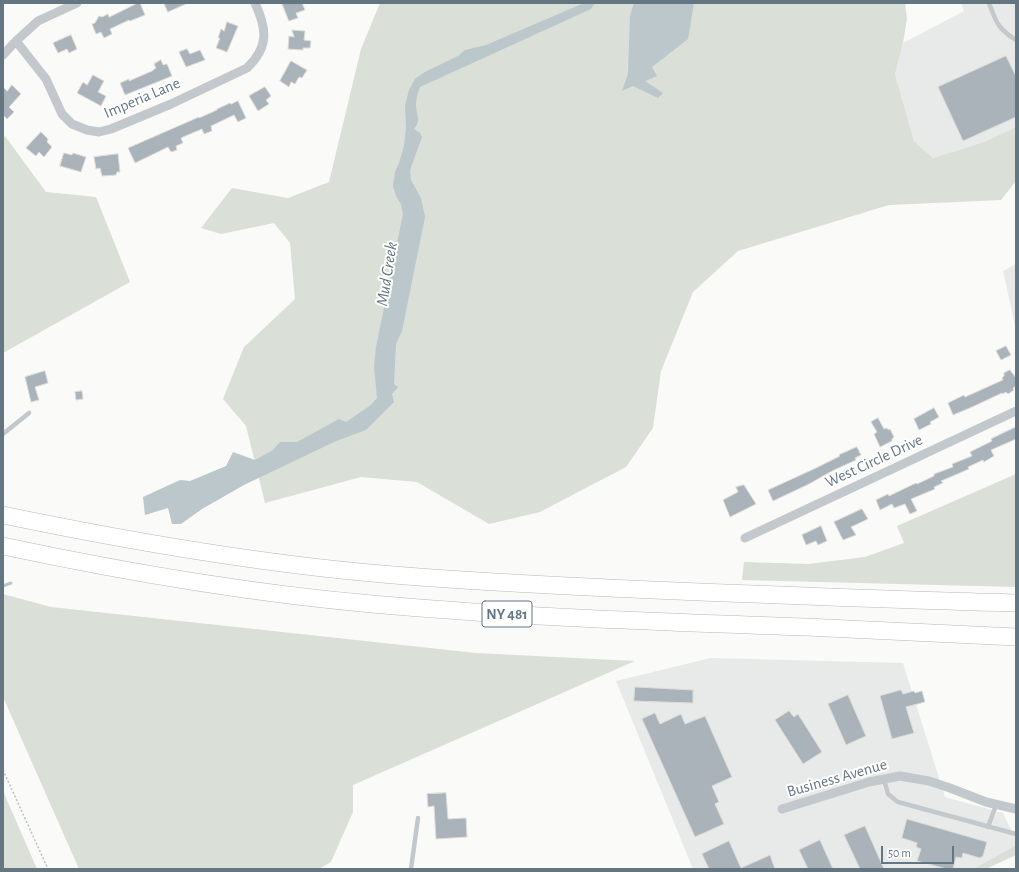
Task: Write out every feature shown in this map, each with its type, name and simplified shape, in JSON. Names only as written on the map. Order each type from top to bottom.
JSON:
[{"type":"highway","name":"NY 481","points":[[3,515],[190,550],[286,564],[380,574],[570,587],[1016,603]]},
{"type":"highway","name":"NY 481","points":[[3,546],[119,570],[250,590],[371,604],[557,618],[913,631],[1016,637]]},
{"type":"street","points":[[3,55],[38,21],[77,3]]},
{"type":"street","name":"Imperia Lane","points":[[16,41],[46,79],[62,114],[72,124],[83,129],[99,132],[111,129],[171,104],[247,68],[257,59],[262,48],[264,35],[263,24],[255,3]]},
{"type":"street","name":"West Circle Drive","points":[[745,538],[1016,411]]},
{"type":"street","name":"Business Avenue","points":[[782,809],[869,782],[900,776],[929,781],[986,802],[1016,809]]},
{"type":"lane","points":[[989,3],[997,25],[1006,34],[1016,40]]},
{"type":"lane","points":[[3,434],[29,413]]},
{"type":"lane","points":[[884,779],[888,794],[898,802],[1016,834]]},
{"type":"lane","points":[[988,827],[996,805]]},
{"type":"lane","points":[[411,869],[418,818]]},
{"type":"path","points":[[3,770],[48,869]]},
{"type":"shaded area","points":[[380,3],[905,3],[907,19],[903,43],[895,74],[914,141],[933,158],[984,142],[1016,127],[1016,181],[1001,200],[889,205],[738,251],[693,292],[661,371],[653,428],[626,467],[540,512],[489,524],[417,482],[361,477],[265,503],[246,426],[223,399],[244,347],[295,299],[290,243],[274,223],[221,234],[201,228],[232,188],[288,198],[329,182],[361,49]]},
{"type":"shaded area","points":[[584,3],[595,3],[591,9],[420,87],[416,102],[418,123],[414,129],[420,133],[422,137],[410,170],[411,180],[421,198],[425,217],[402,331],[396,344],[394,384],[398,387],[392,394],[394,402],[366,430],[336,441],[244,485],[202,509],[181,524],[172,524],[168,508],[145,515],[143,497],[180,480],[190,481],[226,466],[233,452],[255,460],[273,450],[280,442],[297,442],[339,419],[346,422],[371,405],[377,398],[374,366],[376,347],[403,214],[401,204],[396,196],[393,186],[395,172],[404,146],[406,127],[405,106],[409,90],[415,79],[425,72],[458,56],[465,50],[486,45]]},
{"type":"shaded area","points":[[634,3],[694,3],[688,39],[652,67],[657,76],[645,81],[663,93],[658,98],[633,86],[622,91],[628,74],[630,16]]},
{"type":"shaded area","points":[[961,3],[1016,3],[1016,127],[984,142],[933,158],[914,141],[895,74],[903,43],[964,11]]},
{"type":"shaded area","points":[[5,136],[46,192],[96,197],[130,282],[3,353],[3,138]]},
{"type":"shaded area","points":[[1016,264],[1016,330],[1003,271]]},
{"type":"shaded area","points":[[1016,474],[1016,587],[742,580],[744,562],[808,564],[865,557],[904,543],[897,526]]},
{"type":"shaded area","points":[[3,594],[51,607],[476,653],[635,661],[353,785],[353,812],[331,862],[319,869],[79,869],[3,697]]},
{"type":"shaded area","points":[[711,658],[903,663],[945,797],[1003,813],[1016,840],[1016,845],[973,869],[693,869],[616,681]]},
{"type":"shaded area","points":[[3,791],[37,869],[3,869]]},
{"type":"shaded area","points":[[1016,845],[1016,855],[986,869],[973,869]]},
{"type":"building","points":[[140,3],[145,15],[130,21],[129,20],[110,29],[112,34],[104,38],[101,32],[96,34],[92,24],[95,23],[99,16],[102,17],[108,14],[109,17]]},
{"type":"building","points":[[164,3],[188,3],[168,12]]},
{"type":"building","points":[[282,3],[302,3],[305,10],[296,13],[298,18],[289,21]]},
{"type":"building","points":[[227,22],[238,26],[227,52],[216,48],[220,38],[218,38],[221,29],[224,31]]},
{"type":"building","points":[[292,30],[305,31],[304,40],[311,41],[310,48],[303,48],[303,50],[288,49],[289,36],[294,37]]},
{"type":"building","points":[[71,35],[77,49],[69,53],[67,49],[58,53],[53,43]]},
{"type":"building","points":[[187,49],[190,54],[200,50],[205,60],[186,67],[179,52]]},
{"type":"building","points":[[1006,56],[1016,76],[1016,117],[963,141],[938,87]]},
{"type":"building","points":[[161,60],[163,65],[167,64],[172,76],[125,95],[120,83],[129,79],[129,81],[152,71],[156,68],[154,64]]},
{"type":"building","points":[[291,61],[307,70],[302,78],[299,77],[295,84],[291,82],[289,87],[280,81]]},
{"type":"building","points":[[93,75],[104,81],[98,92],[106,96],[101,106],[77,93],[83,82],[87,85]]},
{"type":"building","points":[[12,85],[21,94],[9,107],[14,112],[7,119],[3,115],[3,87],[7,91]]},
{"type":"building","points":[[265,87],[271,96],[266,100],[269,104],[258,111],[249,96]]},
{"type":"building","points":[[238,101],[246,118],[238,122],[234,115],[211,126],[212,131],[204,134],[202,129],[181,138],[183,143],[176,146],[177,150],[171,152],[168,147],[135,163],[128,148],[199,118],[230,103],[231,104]]},
{"type":"building","points":[[41,132],[48,139],[47,142],[52,147],[44,157],[39,152],[36,156],[26,148]]},
{"type":"building","points":[[64,153],[72,155],[73,153],[86,157],[81,172],[60,166]]},
{"type":"building","points":[[118,154],[120,172],[117,172],[116,175],[102,176],[100,168],[96,169],[94,157]]},
{"type":"building","points":[[1006,346],[1011,355],[1001,360],[996,351]]},
{"type":"building","points":[[1010,370],[1016,378],[1016,386],[1013,388],[1014,390],[1008,394],[1006,392],[1002,393],[953,415],[948,403],[964,395],[965,397],[1003,380],[1002,378],[1004,373]]},
{"type":"building","points":[[45,371],[48,383],[35,387],[39,400],[31,402],[25,377]]},
{"type":"building","points":[[82,391],[83,399],[76,400],[75,392]]},
{"type":"building","points":[[934,408],[939,417],[930,422],[931,424],[919,430],[914,419]]},
{"type":"building","points":[[878,418],[884,429],[890,429],[894,437],[892,441],[880,447],[874,434],[877,432],[871,422]]},
{"type":"building","points":[[1016,427],[1016,439],[991,450],[994,456],[984,462],[983,460],[968,467],[969,469],[941,481],[943,483],[934,487],[935,489],[911,499],[917,511],[910,514],[905,504],[894,508],[892,504],[880,510],[876,500],[888,494],[889,496],[916,483],[917,484],[934,476],[934,474],[953,467],[952,464],[972,456],[970,452],[992,441],[991,439]]},
{"type":"building","points":[[857,447],[861,455],[855,458],[856,460],[773,501],[768,490]]},
{"type":"building","points":[[744,485],[756,504],[730,517],[723,500],[738,492],[736,487]]},
{"type":"building","points":[[862,509],[868,519],[851,527],[856,535],[843,540],[834,522]]},
{"type":"building","points":[[821,526],[827,541],[818,545],[816,541],[806,545],[802,535]]},
{"type":"building","points":[[635,687],[693,690],[693,703],[634,701]]},
{"type":"building","points":[[901,690],[903,694],[914,691],[915,693],[922,691],[925,702],[906,707],[914,733],[892,739],[880,696]]},
{"type":"building","points":[[848,695],[866,736],[846,745],[828,704]]},
{"type":"building","points":[[789,711],[794,717],[798,714],[822,752],[803,764],[775,720]]},
{"type":"building","points":[[655,713],[660,724],[681,714],[685,724],[705,716],[732,777],[712,786],[719,802],[715,804],[724,824],[695,837],[642,719]]},
{"type":"building","points":[[446,793],[448,819],[466,818],[467,837],[436,839],[434,806],[428,807],[427,794]]},
{"type":"building","points":[[907,819],[987,842],[983,856],[980,858],[963,853],[962,858],[956,857],[953,869],[947,869],[917,861],[921,849],[916,847],[917,843],[902,838]]},
{"type":"building","points":[[865,826],[884,869],[860,869],[844,835]]},
{"type":"building","points":[[820,840],[833,869],[808,869],[799,850]]},
{"type":"building","points":[[729,841],[741,868],[770,855],[775,869],[709,869],[702,854]]},
{"type":"waterway","name":"Mud Creek","points":[[3,586],[11,583]]}]
